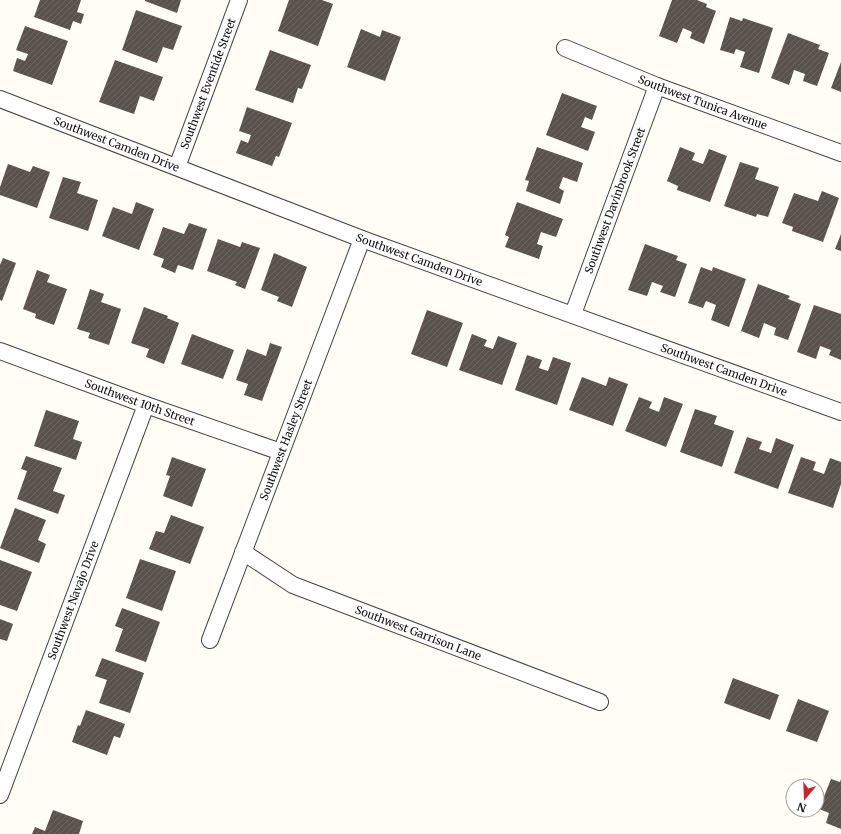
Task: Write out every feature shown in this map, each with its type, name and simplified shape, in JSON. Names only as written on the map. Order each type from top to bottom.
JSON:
[{"type":"street","name":"Southwest Eventide Street","points":[[177,167],[239,0]]},
{"type":"street","name":"Southwest Tunica Avenue","points":[[565,48],[656,86],[841,153]]},
{"type":"street","name":"Southwest Davinbrook Street","points":[[573,314],[656,86]]},
{"type":"street","name":"Southwest Camden Drive","points":[[0,99],[362,239],[841,412]]},
{"type":"street","name":"Southwest Hasley Street","points":[[210,640],[362,239]]},
{"type":"street","name":"Southwest 10th Street","points":[[0,351],[146,405],[281,452]]},
{"type":"street","name":"Southwest Navajo Drive","points":[[0,795],[146,405]]},
{"type":"street","name":"Southwest Garrison Lane","points":[[243,552],[293,584],[600,702]]},
{"type":"building","points":[[40,0],[81,0],[77,12],[84,14],[81,24],[73,21],[70,30],[34,17]]},
{"type":"building","points":[[145,0],[181,0],[177,13]]},
{"type":"building","points":[[289,0],[322,0],[333,4],[318,46],[278,31]]},
{"type":"building","points":[[672,0],[697,0],[707,4],[706,7],[716,11],[704,44],[690,38],[692,32],[683,28],[677,43],[659,36]]},
{"type":"building","points":[[136,10],[182,26],[173,50],[163,47],[157,63],[122,50]]},
{"type":"building","points":[[730,17],[742,21],[743,18],[773,28],[759,73],[740,67],[745,52],[736,49],[734,54],[720,50]]},
{"type":"building","points":[[25,26],[68,41],[52,85],[13,71],[17,58],[25,61],[28,54],[16,50]]},
{"type":"building","points":[[361,29],[380,37],[382,30],[401,37],[385,81],[347,67]]},
{"type":"building","points":[[788,33],[820,45],[818,49],[829,53],[817,86],[803,81],[805,74],[794,70],[789,85],[771,78]]},
{"type":"building","points":[[270,50],[311,65],[302,89],[298,88],[293,103],[255,90]]},
{"type":"building","points":[[115,60],[163,77],[154,101],[140,96],[134,114],[99,102]]},
{"type":"building","points":[[841,62],[841,92],[831,88]]},
{"type":"building","points":[[562,93],[597,106],[592,120],[585,117],[581,127],[595,132],[588,151],[546,135]]},
{"type":"building","points":[[247,107],[292,123],[279,157],[276,156],[272,166],[236,153],[241,140],[248,143],[251,135],[239,131]]},
{"type":"building","points":[[537,147],[583,163],[577,182],[563,177],[559,188],[564,191],[560,204],[526,191],[529,181],[525,180]]},
{"type":"building","points":[[680,147],[695,153],[692,160],[703,164],[709,149],[727,156],[710,202],[677,190],[678,186],[667,181]]},
{"type":"building","points":[[740,162],[759,168],[755,179],[779,187],[768,217],[757,214],[756,217],[724,206]]},
{"type":"building","points":[[8,164],[30,172],[33,166],[50,172],[37,208],[0,195],[0,187]]},
{"type":"building","points":[[63,177],[81,182],[77,193],[98,200],[88,231],[49,218]]},
{"type":"building","points":[[822,191],[839,198],[823,242],[792,231],[793,227],[782,223],[794,193],[818,201]]},
{"type":"building","points":[[136,202],[154,209],[139,250],[102,236],[113,207],[132,214]]},
{"type":"building","points":[[517,202],[563,219],[556,237],[541,232],[537,244],[543,246],[539,259],[505,247],[509,237],[505,235]]},
{"type":"building","points":[[189,223],[207,229],[193,270],[178,265],[175,273],[161,267],[164,259],[153,255],[163,227],[184,234]]},
{"type":"building","points":[[841,234],[841,251],[835,249]]},
{"type":"building","points":[[218,239],[240,247],[242,242],[260,248],[245,289],[235,285],[237,282],[207,271]]},
{"type":"building","points":[[645,244],[678,256],[676,260],[687,264],[675,297],[660,292],[663,286],[652,282],[647,296],[628,290]]},
{"type":"building","points":[[274,253],[307,267],[292,307],[277,301],[279,297],[261,290]]},
{"type":"building","points":[[3,258],[16,263],[2,301],[0,300],[0,265]]},
{"type":"building","points":[[701,267],[712,271],[713,267],[746,279],[729,327],[711,320],[716,305],[706,301],[703,308],[688,303]]},
{"type":"building","points":[[37,270],[50,275],[47,282],[67,289],[54,325],[35,318],[36,314],[23,309]]},
{"type":"building","points":[[758,284],[790,296],[788,299],[801,304],[788,340],[774,335],[776,328],[764,323],[759,338],[741,331]]},
{"type":"building","points":[[90,289],[104,294],[101,302],[121,309],[109,345],[88,338],[90,333],[77,329]]},
{"type":"building","points":[[814,305],[841,314],[841,360],[829,355],[831,350],[820,346],[816,359],[797,352]]},
{"type":"building","points":[[144,307],[168,316],[167,318],[179,323],[164,364],[146,357],[149,349],[131,343]]},
{"type":"building","points":[[427,310],[463,323],[447,367],[411,354]]},
{"type":"building","points":[[192,334],[234,350],[223,379],[181,364]]},
{"type":"building","points":[[472,334],[487,340],[484,346],[493,349],[498,336],[517,343],[502,385],[459,370]]},
{"type":"building","points":[[270,343],[282,347],[262,401],[244,395],[248,384],[236,380],[247,349],[266,356]]},
{"type":"building","points":[[527,355],[542,360],[539,368],[548,371],[553,357],[571,363],[557,405],[515,390]]},
{"type":"building","points":[[582,377],[606,386],[609,377],[628,384],[613,426],[569,410]]},
{"type":"building","points":[[639,397],[652,402],[649,408],[659,412],[664,397],[683,404],[666,447],[625,431]]},
{"type":"building","points":[[695,409],[717,416],[714,424],[734,431],[722,467],[680,452]]},
{"type":"building","points":[[46,410],[79,421],[73,439],[82,442],[76,460],[34,446]]},
{"type":"building","points":[[747,437],[762,442],[759,449],[771,453],[776,438],[794,445],[778,489],[734,473]]},
{"type":"building","points":[[26,456],[62,468],[53,491],[65,495],[58,514],[17,499],[27,471],[21,469]]},
{"type":"building","points":[[172,457],[206,469],[192,507],[163,496],[170,476],[166,475]]},
{"type":"building","points":[[801,457],[816,462],[813,470],[824,474],[830,458],[841,462],[841,484],[833,508],[788,493]]},
{"type":"building","points":[[15,508],[46,520],[38,540],[46,544],[39,563],[0,548]]},
{"type":"building","points":[[171,515],[204,527],[190,564],[149,549],[156,531],[164,533]]},
{"type":"building","points":[[140,559],[176,571],[162,611],[126,598]]},
{"type":"building","points":[[0,560],[32,572],[17,611],[0,605]]},
{"type":"building","points":[[122,608],[160,622],[146,662],[115,651],[123,629],[115,626]]},
{"type":"building","points":[[0,619],[13,624],[7,641],[0,639]]},
{"type":"building","points":[[102,658],[144,673],[130,713],[99,703],[107,680],[95,676]]},
{"type":"building","points":[[733,678],[779,695],[770,720],[724,703]]},
{"type":"building","points":[[798,699],[829,711],[817,742],[786,731]]},
{"type":"building","points":[[86,710],[125,724],[120,738],[114,736],[107,755],[72,742],[78,725],[80,726]]},
{"type":"building","points":[[831,779],[840,782],[841,779],[841,829],[826,823],[829,813],[825,811],[825,794]]},
{"type":"building","points":[[53,810],[83,821],[79,834],[32,834],[35,827],[45,831]]}]
